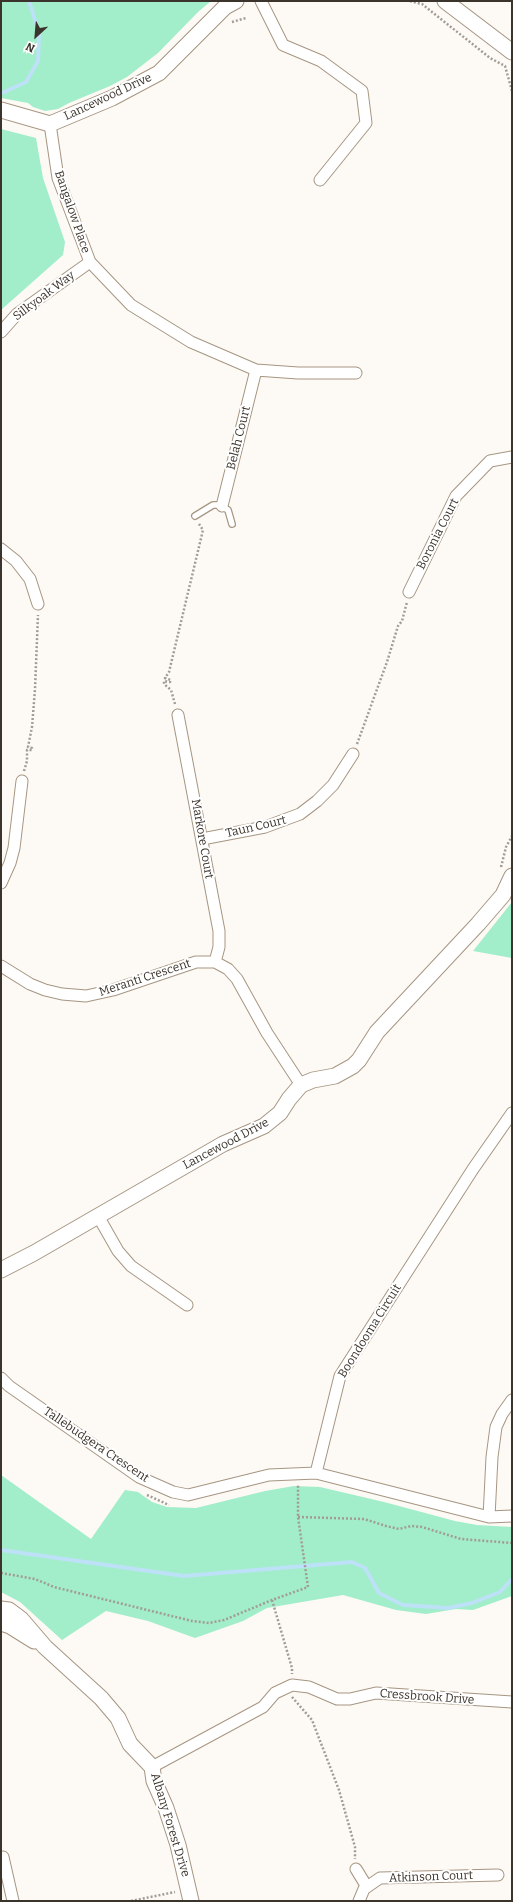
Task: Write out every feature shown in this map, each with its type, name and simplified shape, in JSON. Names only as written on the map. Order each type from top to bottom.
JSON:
[{"type":"street","name":"Lancewood Drive","points":[[1,110],[50,124],[112,98],[159,73],[225,7],[236,1]]},
{"type":"street","points":[[261,1],[283,45],[321,61],[362,91],[366,123],[320,180]]},
{"type":"street","points":[[445,1],[512,52]]},
{"type":"street","name":"Bangalow Place","points":[[50,124],[58,178],[90,262],[131,305],[191,342],[256,370],[298,373],[356,373]]},
{"type":"street","name":"Silkyoak Way","points":[[1,332],[17,314],[90,262]]},
{"type":"street","name":"Belah Court","points":[[222,506],[256,370]]},
{"type":"street","name":"Boronia Court","points":[[409,592],[456,496],[490,461],[512,457]]},
{"type":"street","points":[[1,550],[16,561],[30,579],[38,604]]},
{"type":"street","name":"Markore Court","points":[[178,715],[219,931],[219,947],[215,962]]},
{"type":"street","name":"Taun Court","points":[[202,839],[265,827],[300,814],[317,801],[333,785],[352,754]]},
{"type":"street","points":[[1,882],[10,863],[14,848],[22,781]]},
{"type":"street","points":[[215,962],[228,969],[237,979],[267,1033],[301,1085],[313,1080],[335,1076],[346,1071],[359,1060],[377,1032],[478,924],[503,895],[512,876]]},
{"type":"street","name":"Meranti Crescent","points":[[1,966],[30,984],[45,990],[62,994],[86,996],[113,990],[196,962],[215,962]]},
{"type":"street","name":"Lancewood Drive","points":[[1,1270],[223,1144],[264,1126],[280,1113],[301,1085]]},
{"type":"street","name":"Boondooma Circuit","points":[[316,1473],[340,1376],[473,1169],[512,1113]]},
{"type":"street","points":[[98,1216],[118,1251],[131,1266],[187,1305]]},
{"type":"street","name":"Tallebudgera Crescent","points":[[1,1378],[9,1386],[139,1477],[173,1492],[188,1495],[269,1475],[316,1473]]},
{"type":"street","points":[[489,1517],[492,1457],[496,1428],[502,1414],[512,1400]]},
{"type":"street","points":[[316,1473],[489,1517],[512,1516]]},
{"type":"street","name":"Albany Forest Drive","points":[[1,1609],[9,1610],[15,1614],[45,1647],[101,1698],[118,1718],[130,1744],[152,1767],[154,1781],[166,1808],[178,1845],[190,1895]]},
{"type":"street","name":"Albany Forest Drive","points":[[1,1623],[10,1626],[45,1647]]},
{"type":"street","points":[[152,1767],[263,1707],[275,1693],[292,1686]]},
{"type":"street","name":"Cressbrook Drive","points":[[292,1686],[308,1687],[337,1698],[350,1699],[376,1693],[512,1702]]},
{"type":"street","points":[[4,1857],[13,1901]]},
{"type":"street","points":[[356,1869],[367,1887],[361,1894],[359,1901]]},
{"type":"street","name":"Atkinson Court","points":[[367,1887],[380,1878],[498,1875]]},
{"type":"lane","points":[[195,516],[212,505],[222,506],[229,512],[232,524]]},
{"type":"path","points":[[410,1],[422,4],[490,58],[505,66],[512,92]]},
{"type":"path","points":[[178,715],[171,690],[164,684],[164,681],[170,682],[171,680],[165,678],[165,675],[169,672],[203,530],[195,516]]},
{"type":"path","points":[[352,754],[387,662],[398,626],[402,621],[409,592]]},
{"type":"path","points":[[22,781],[27,761],[27,750],[32,750],[32,748],[28,747],[32,727],[35,689],[38,604]]},
{"type":"path","points":[[1,1573],[35,1579],[54,1587],[146,1611],[209,1623],[224,1620],[308,1587],[298,1517],[298,1474]]},
{"type":"path","points":[[298,1517],[364,1519],[399,1529],[411,1526],[422,1527],[461,1538],[512,1543]]},
{"type":"path","points":[[272,1600],[292,1668],[291,1697],[312,1720],[339,1790],[355,1847],[356,1869]]},
{"type":"path","points":[[131,1901],[190,1895]]},
{"type":"green space","points":[[1,1],[211,1],[198,12],[158,53],[127,77],[58,109],[45,111],[33,107],[28,103],[1,98]]},
{"type":"green space","points":[[1,129],[36,138],[43,178],[65,242],[63,255],[1,310]]},
{"type":"green space","points":[[512,902],[512,958],[473,951]]},
{"type":"green space","points":[[1,1475],[91,1539],[125,1490],[138,1492],[152,1502],[167,1507],[196,1508],[265,1491],[294,1486],[320,1487],[455,1521],[477,1525],[512,1527],[512,1596],[473,1610],[456,1609],[426,1614],[396,1610],[343,1595],[267,1608],[243,1621],[195,1638],[148,1621],[106,1611],[62,1640],[20,1602],[1,1592]]},
{"type":"waterway","points":[[2,93],[26,82],[38,61],[39,33],[29,1]]},
{"type":"waterway","points":[[1,1550],[184,1576],[352,1562],[365,1568],[379,1593],[403,1605],[448,1608],[472,1603],[500,1592],[512,1579]]}]
